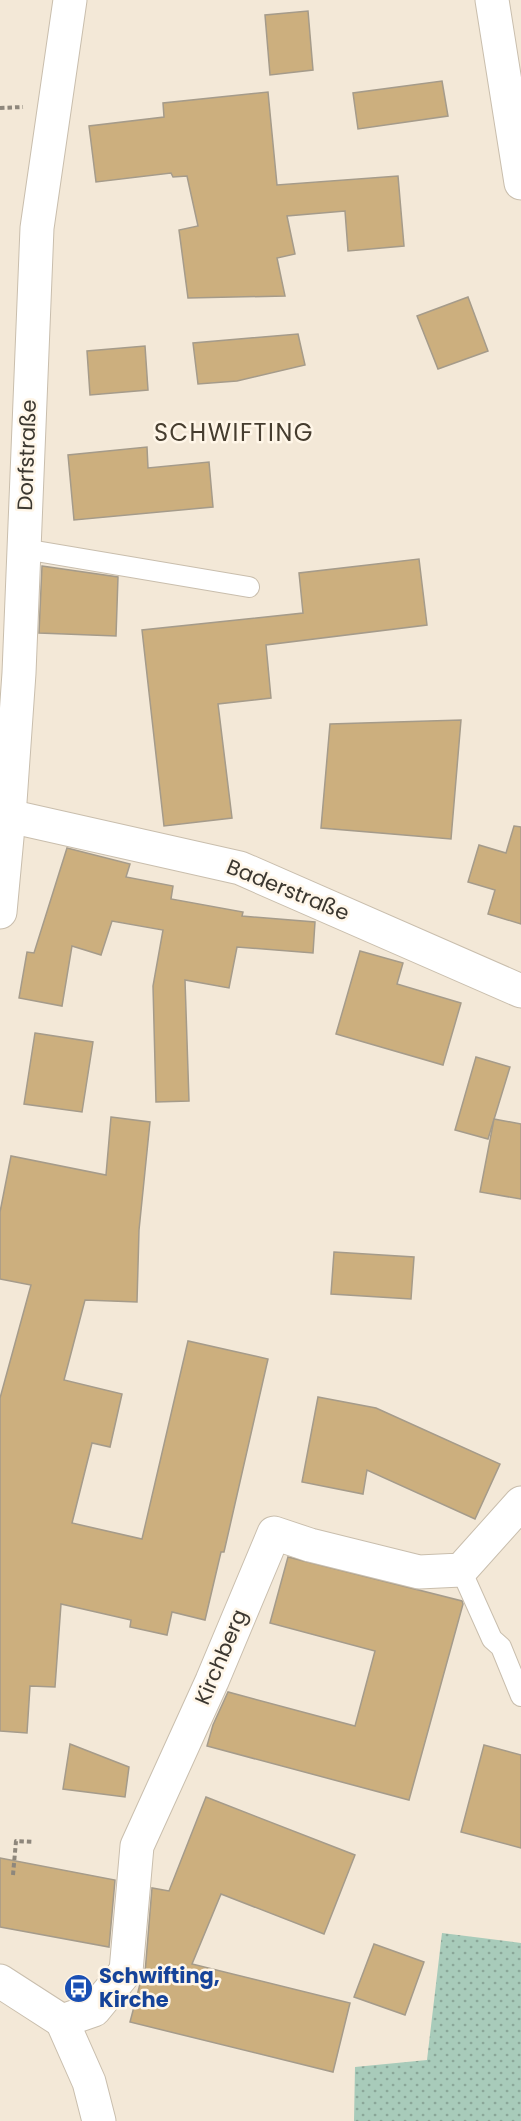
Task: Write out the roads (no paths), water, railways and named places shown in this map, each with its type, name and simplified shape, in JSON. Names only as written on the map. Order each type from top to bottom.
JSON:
[{"type":"street","name":"Dorfstraße","points":[[0,912],[9,816],[8,715],[24,549],[37,228],[70,0]]},
{"type":"street","points":[[492,0],[521,183]]},
{"type":"street","name":"Baderstraße","points":[[9,816],[240,868],[521,991]]},
{"type":"street","points":[[461,1570],[521,1503]]},
{"type":"street","name":"Kirchberg","points":[[62,2020],[94,2010],[126,1971],[137,1846],[212,1681],[274,1533],[310,1545],[419,1572],[461,1570]]},
{"type":"street","points":[[0,1981],[62,2020],[89,2082],[99,2121]]},
{"type":"lane","points":[[24,549],[249,587]]},
{"type":"lane","points":[[461,1570],[492,1639],[501,1647],[521,1696]]},
{"type":"place","name":"Schwifting, Kirche","points":[[78,1988]]},
{"type":"district","name":"SCHWIFTING","points":[[234,433]]}]
